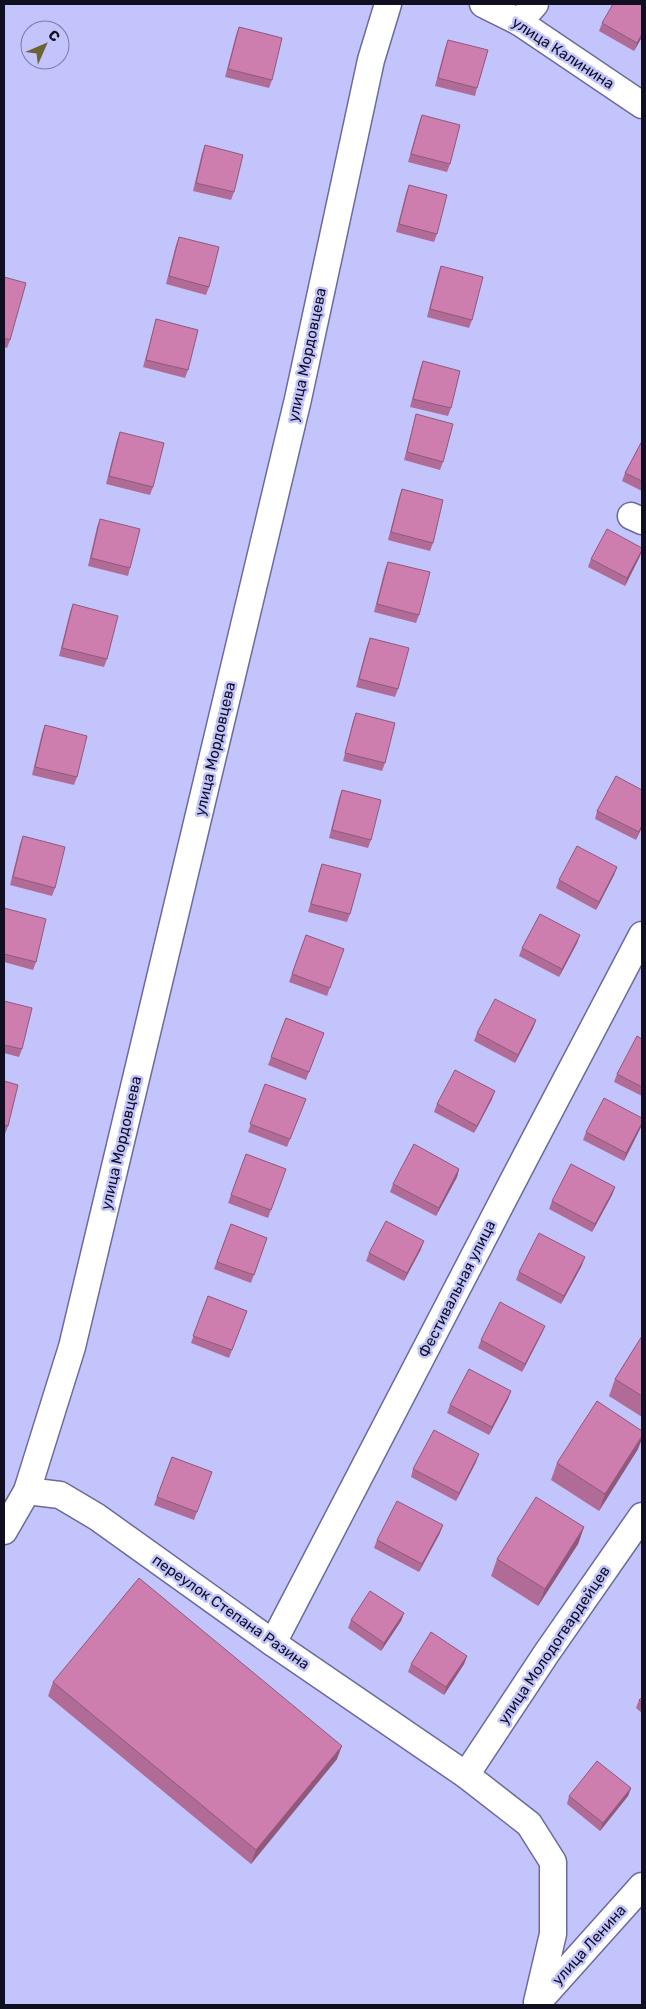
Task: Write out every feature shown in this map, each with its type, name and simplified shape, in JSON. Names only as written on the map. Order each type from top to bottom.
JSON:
[{"type":"street","name":"улица Мордовцева","points":[[28,1491],[72,1347],[298,399],[371,60],[388,4]]},
{"type":"street","name":"улица Калинина","points":[[483,4],[527,13],[642,104]]},
{"type":"street","name":"Фестивальная улица","points":[[274,1643],[642,935]]},
{"type":"street","points":[[4,1531],[28,1491]]},
{"type":"street","name":"переулок Степана Разина","points":[[28,1491],[60,1495],[97,1517],[274,1643],[466,1775],[529,1824],[553,1862],[553,1934],[536,2004]]},
{"type":"street","name":"улица Молодогвардейцев","points":[[466,1775],[546,1654],[642,1516]]},
{"type":"street","name":"улица Ленина","points":[[536,2004],[642,1886]]},
{"type":"building","points":[[613,4],[642,4],[642,34],[637,43],[602,23]]},
{"type":"building","points":[[239,27],[282,38],[272,80],[228,69]]},
{"type":"building","points":[[448,40],[488,50],[477,88],[438,78]]},
{"type":"building","points":[[422,115],[460,125],[450,164],[411,154]]},
{"type":"building","points":[[205,145],[243,155],[234,192],[196,183]]},
{"type":"building","points":[[409,185],[447,195],[437,234],[399,224]]},
{"type":"building","points":[[179,237],[219,247],[209,287],[169,276]]},
{"type":"building","points":[[441,266],[483,277],[472,320],[430,309]]},
{"type":"building","points":[[4,277],[26,283],[10,340],[4,338]]},
{"type":"building","points":[[156,319],[198,330],[188,370],[146,360]]},
{"type":"building","points":[[423,361],[460,371],[451,408],[413,399]]},
{"type":"building","points":[[416,414],[453,424],[443,462],[407,452]]},
{"type":"building","points":[[120,432],[164,443],[153,487],[109,476]]},
{"type":"building","points":[[642,441],[642,481],[625,473]]},
{"type":"building","points":[[402,489],[443,500],[433,543],[391,532]]},
{"type":"building","points":[[100,519],[140,529],[130,568],[91,558]]},
{"type":"building","points":[[607,529],[642,548],[627,578],[591,559]]},
{"type":"building","points":[[388,562],[430,572],[419,615],[377,604]]},
{"type":"building","points":[[73,604],[118,616],[107,659],[62,648]]},
{"type":"building","points":[[370,638],[409,648],[398,689],[359,679]]},
{"type":"building","points":[[356,713],[395,723],[385,763],[345,753]]},
{"type":"building","points":[[45,725],[87,736],[77,777],[35,767]]},
{"type":"building","points":[[616,776],[642,790],[642,825],[639,832],[597,811]]},
{"type":"building","points":[[342,790],[381,800],[371,840],[332,830]]},
{"type":"building","points":[[23,836],[65,847],[55,888],[13,877]]},
{"type":"building","points":[[577,846],[617,867],[599,902],[559,880]]},
{"type":"building","points":[[322,864],[361,874],[350,914],[311,904]]},
{"type":"building","points":[[4,908],[46,919],[36,962],[4,954]]},
{"type":"building","points":[[540,914],[580,935],[562,969],[522,948]]},
{"type":"building","points":[[306,935],[344,949],[330,988],[292,974]]},
{"type":"building","points":[[495,999],[536,1020],[518,1055],[477,1033]]},
{"type":"building","points":[[4,1001],[32,1008],[22,1049],[4,1045]]},
{"type":"building","points":[[286,1018],[324,1033],[309,1072],[271,1057]]},
{"type":"building","points":[[637,1036],[642,1039],[642,1087],[617,1074]]},
{"type":"building","points":[[455,1070],[495,1091],[477,1126],[437,1104]]},
{"type":"building","points":[[4,1081],[18,1085],[8,1126],[4,1125]]},
{"type":"building","points":[[265,1084],[306,1099],[290,1139],[250,1124]]},
{"type":"building","points":[[604,1098],[642,1118],[642,1123],[626,1153],[586,1132]]},
{"type":"building","points":[[414,1144],[459,1169],[439,1208],[393,1184]]},
{"type":"building","points":[[246,1154],[286,1169],[271,1210],[231,1195]]},
{"type":"building","points":[[571,1164],[615,1187],[595,1224],[552,1201]]},
{"type":"building","points":[[386,1221],[424,1241],[407,1273],[369,1253]]},
{"type":"building","points":[[231,1224],[267,1238],[254,1275],[217,1262]]},
{"type":"building","points":[[539,1233],[585,1257],[564,1296],[519,1272]]},
{"type":"building","points":[[208,1296],[247,1311],[232,1350],[193,1336]]},
{"type":"building","points":[[500,1302],[545,1326],[525,1364],[481,1340]]},
{"type":"building","points":[[642,1336],[642,1396],[615,1379]]},
{"type":"building","points":[[469,1369],[511,1391],[492,1427],[450,1405]]},
{"type":"building","points":[[597,1401],[642,1431],[642,1436],[605,1494],[557,1463]]},
{"type":"building","points":[[434,1430],[479,1454],[459,1493],[413,1469]]},
{"type":"building","points":[[172,1457],[212,1472],[197,1512],[157,1497]]},
{"type":"building","points":[[536,1497],[584,1527],[545,1589],[497,1559]]},
{"type":"building","points":[[397,1501],[443,1525],[422,1564],[377,1540]]},
{"type":"building","points":[[139,1578],[342,1746],[256,1850],[53,1682]]},
{"type":"building","points":[[370,1591],[404,1613],[384,1643],[351,1620]]},
{"type":"building","points":[[431,1632],[467,1656],[446,1687],[411,1664]]},
{"type":"building","points":[[597,1761],[631,1788],[603,1823],[569,1796]]}]
